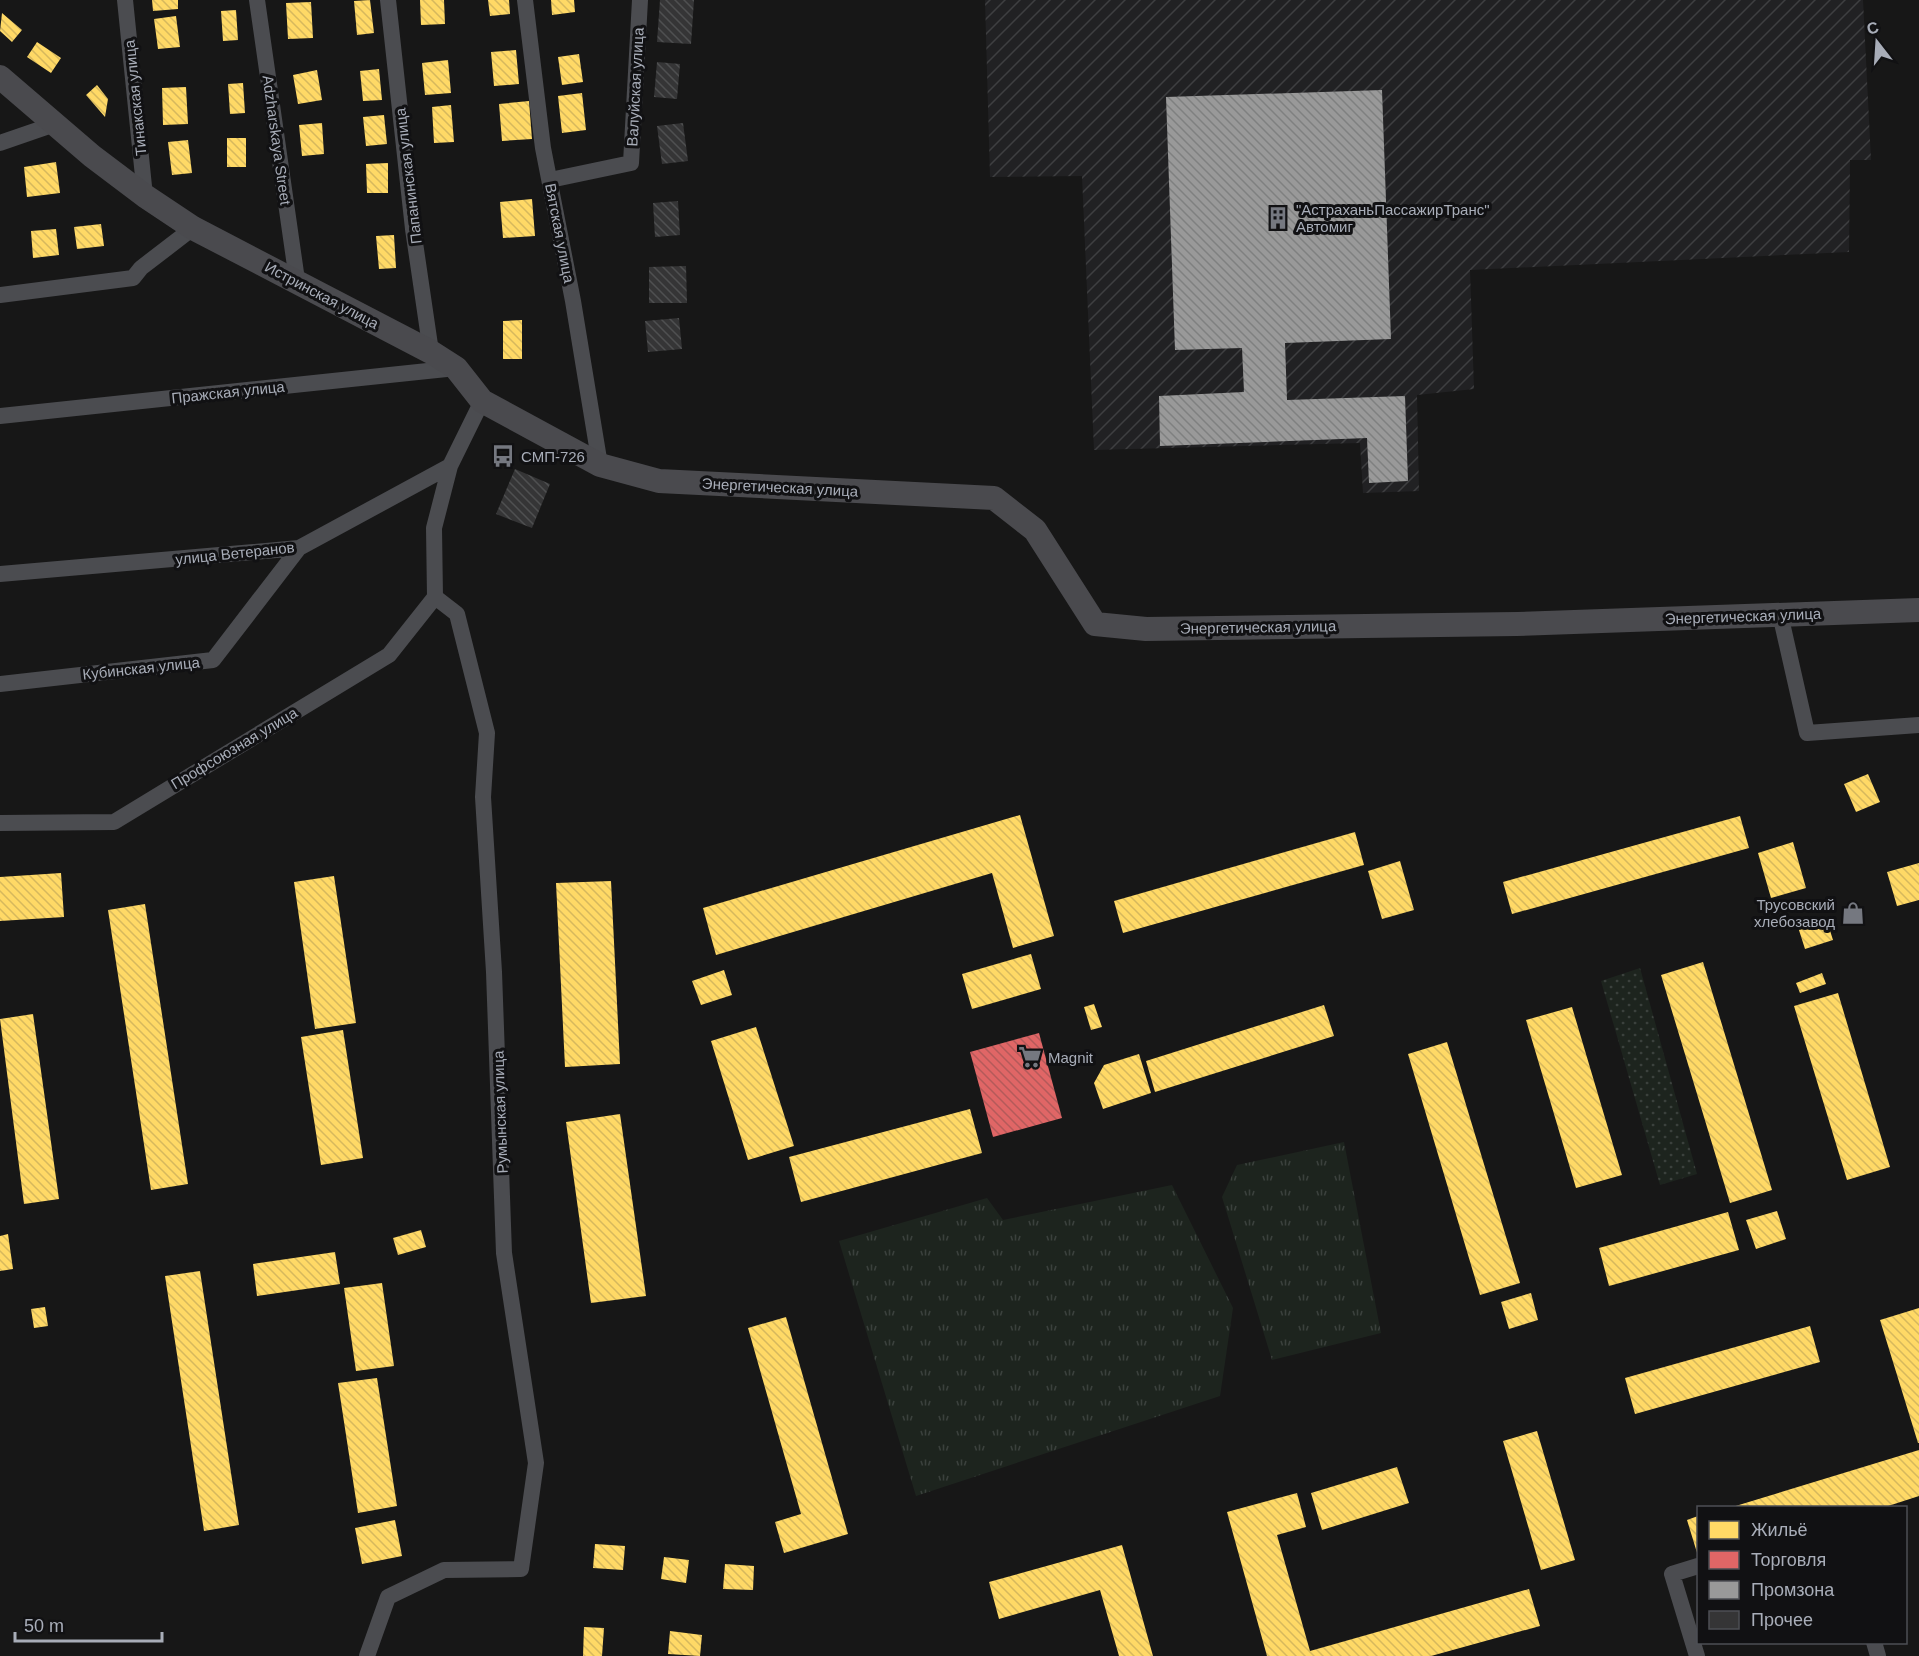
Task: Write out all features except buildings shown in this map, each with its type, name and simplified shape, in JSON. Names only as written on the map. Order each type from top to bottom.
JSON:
[{"type":"street","name":"Тинакская улица","points":[[125,0],[145,196]]},
{"type":"street","name":"Adzharskaya Street","points":[[256,0],[297,280]]},
{"type":"street","name":"Папанинская улица","points":[[388,0],[413,229],[431,352]]},
{"type":"street","name":"Вятская улица","points":[[525,0],[543,148],[573,301],[600,465]]},
{"type":"street","name":"Валуйская улица","points":[[550,180],[631,163],[640,0]]},
{"type":"street","name":"Истринская улица","points":[[0,78],[145,196],[193,228],[297,280],[386,330],[431,352],[456,368],[482,401],[600,465],[659,482]]},
{"type":"street","points":[[0,143],[55,124]]},
{"type":"street","points":[[0,296],[133,278],[141,268],[193,228]]},
{"type":"street","name":"Пражская улица","points":[[0,416],[456,368]]},
{"type":"street","points":[[435,597],[434,528],[450,466],[482,401]]},
{"type":"street","name":"улица Ветеранов","points":[[0,574],[299,548],[450,466]]},
{"type":"street","name":"Энергетическая улица","points":[[659,482],[994,498],[1035,530],[1095,624],[1146,629],[1517,624],[1919,610]]},
{"type":"street","name":"Кубинская улица","points":[[0,684],[213,660],[299,548]]},
{"type":"street","name":"Профсоюзная улица","points":[[0,824],[114,822],[389,655],[435,597]]},
{"type":"street","name":"Румынская улица","points":[[367,1656],[388,1597],[444,1570],[521,1569],[536,1463],[504,1254],[494,983],[483,797],[487,733],[457,614],[435,597]]},
{"type":"street","points":[[1780,614],[1807,733],[1919,725]]},
{"type":"street","points":[[1697,1566],[1671,1574],[1697,1656]]},
{"type":"shaded area","points":[[985,0],[1863,0],[1871,160],[1850,160],[1849,252],[1470,270],[1474,389],[1417,395],[1419,491],[1363,493],[1360,443],[1094,450],[1082,176],[990,177]]},
{"type":"green space","points":[[1640,968],[1697,1174],[1660,1185],[1601,981]]},
{"type":"green space","points":[[1344,1142],[1381,1333],[1272,1360],[1222,1197],[1237,1165]]},
{"type":"green space","points":[[1172,1185],[1233,1308],[1220,1396],[916,1496],[839,1241],[987,1198],[1003,1220]]},
{"type":"place","name":"\"АстраханьПассажирТранс\" Автомиг","points":[[1278,218]]},
{"type":"place","name":"СМП-726","points":[[503,456]]},
{"type":"place","name":"Трусовский хлебозавод","points":[[1853,913]]},
{"type":"place","name":"Magnit","points":[[1030,1057]]}]
